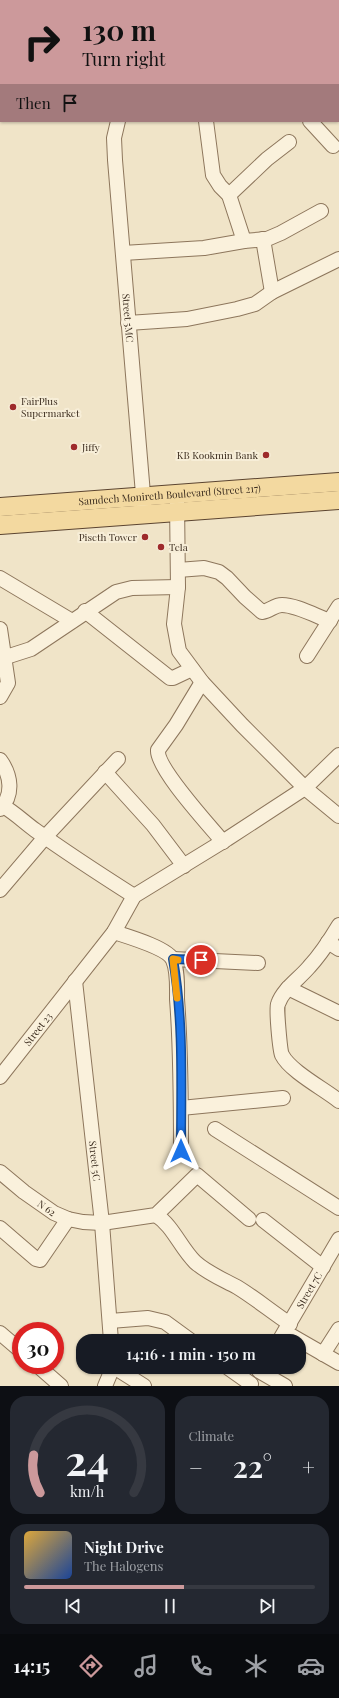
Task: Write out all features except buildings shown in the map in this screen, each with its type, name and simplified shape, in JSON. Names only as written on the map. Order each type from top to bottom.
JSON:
[{"type":"main road","name":"Samdech Monireth Boulevard (Street 217)","points":[[0,507],[339,482]]},
{"type":"main road","name":"Samdech Monireth Boulevard (Street 217)","points":[[0,525],[339,500]]},
{"type":"street","name":"Street 5MC","points":[[118,122],[114,138],[144,515]]},
{"type":"street","points":[[206,122],[213,175],[220,186],[229,195],[244,241]]},
{"type":"street","points":[[311,122],[333,146]]},
{"type":"street","points":[[229,195],[267,159],[289,142]]},
{"type":"street","points":[[123,253],[204,248],[263,239],[281,233],[321,211]]},
{"type":"street","points":[[263,239],[272,292]]},
{"type":"street","points":[[128,323],[187,318],[238,309],[255,304],[272,292],[339,259]]},
{"type":"street","points":[[176,494],[178,512],[178,587],[174,624],[179,651],[202,682],[242,725],[305,788],[339,816]]},
{"type":"street","points":[[178,570],[204,568],[219,572],[262,612],[268,612],[272,607],[281,605],[290,606],[330,621]]},
{"type":"street","points":[[0,578],[72,621]]},
{"type":"street","points":[[3,667],[85,611],[116,592],[132,588],[178,587]]},
{"type":"street","points":[[307,656],[339,606]]},
{"type":"street","points":[[85,611],[170,678],[192,669]]},
{"type":"street","points":[[0,629],[3,667],[8,683],[0,697]]},
{"type":"street","points":[[202,682],[176,725],[158,750],[158,754],[162,766],[223,842]]},
{"type":"street","points":[[0,760],[10,777],[10,789],[2,808],[14,812],[91,869],[134,896],[223,842],[305,788],[339,755]]},
{"type":"street","points":[[0,890],[46,836],[118,758]]},
{"type":"street","points":[[105,772],[152,825],[184,866]]},
{"type":"street","name":"Street 23","points":[[0,1077],[114,932],[134,896]]},
{"type":"street","points":[[339,925],[334,945],[288,988],[278,1004],[277,1014],[282,1055],[293,1067],[339,1101]]},
{"type":"street","points":[[114,932],[147,943],[173,959],[258,963]]},
{"type":"street","points":[[173,959],[176,974],[180,1048],[181,1151]]},
{"type":"street","name":"Street 5C","points":[[75,981],[102,1223],[111,1334]]},
{"type":"street","points":[[288,988],[339,1014]]},
{"type":"street","points":[[181,1108],[283,1098]]},
{"type":"street","points":[[215,1129],[339,1208]]},
{"type":"street","name":"N 62","points":[[0,1172],[54,1213],[68,1219],[83,1222],[102,1223],[156,1215]]},
{"type":"street","points":[[249,1219],[197,1175],[156,1215],[162,1219],[195,1262],[210,1274],[236,1287],[262,1304],[284,1332],[339,1363]]},
{"type":"street","points":[[0,1228],[36,1259],[40,1260],[68,1219]]},
{"type":"street","points":[[263,1220],[324,1267]]},
{"type":"street","name":"Street 7C","points":[[284,1332],[324,1267],[339,1239]]},
{"type":"street","points":[[110,1321],[148,1318],[165,1322],[181,1334]]},
{"type":"street","points":[[323,1354],[339,1329]]},
{"type":"street","points":[[0,1333],[12,1343]]},
{"type":"street","points":[[47,1374],[61,1386]]},
{"type":"street","points":[[105,1386],[111,1374]]},
{"type":"street","points":[[125,1374],[144,1386]]},
{"type":"street","points":[[236,1374],[250,1385],[257,1374]]},
{"type":"street","points":[[267,1374],[285,1386]]},
{"type":"slow traffic","points":[[177,998],[176,974],[173,959],[178,960]]},
{"type":"place","name":"FairPlus Supermarket","points":[[13,407]]},
{"type":"place","name":"Jiffy","points":[[74,447]]},
{"type":"place","name":"KB Kookmin Bank","points":[[266,455]]},
{"type":"place","name":"Piseth Tower","points":[[145,537]]},
{"type":"place","name":"Tela","points":[[161,547]]},
{"type":"route","points":[[181,1151],[180,1048],[176,974],[173,959],[201,960]]}]
